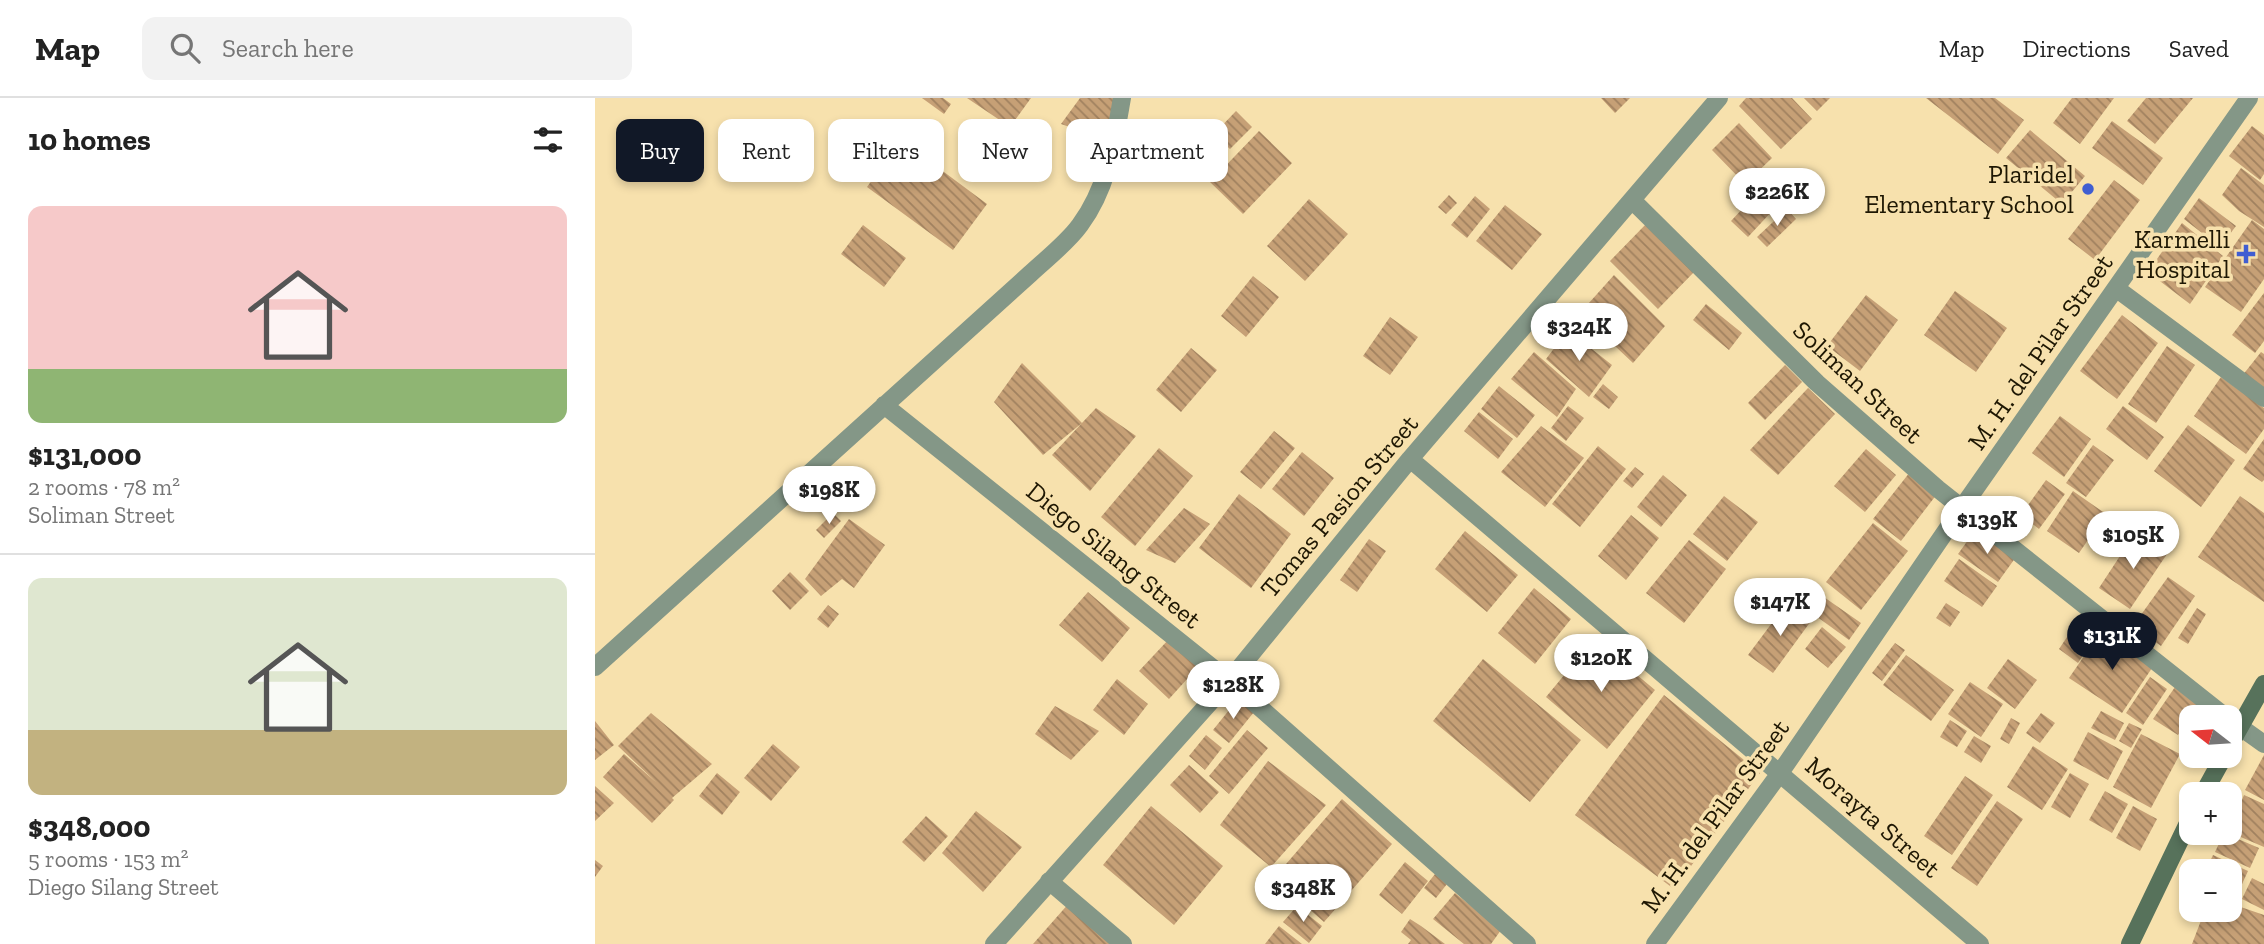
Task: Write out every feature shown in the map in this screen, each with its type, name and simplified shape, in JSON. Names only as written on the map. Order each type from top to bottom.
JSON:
[{"type":"main road","points":[[2242,709],[2264,684]]},
{"type":"main road","points":[[2130,944],[2179,842]]},
{"type":"street","points":[[595,667],[1079,227],[1096,200],[1110,165],[1122,98]]},
{"type":"street","name":"Tomas Pasion Street","points":[[994,944],[1229,681],[1411,459],[1719,98]]},
{"type":"street","name":"M. H. del Pilar Street","points":[[1655,944],[1780,773],[2249,98]]},
{"type":"street","name":"Soliman Street","points":[[1632,200],[1817,383],[1961,509],[2212,705]]},
{"type":"street","points":[[2117,289],[2264,398]]},
{"type":"street","name":"Diego Silang Street","points":[[884,405],[1229,681],[1527,944]]},
{"type":"street","name":"Morayta Street","points":[[1411,459],[1980,944]]},
{"type":"street","name":"Soliman Street","points":[[2242,728],[2264,744]]},
{"type":"street","points":[[1049,881],[1123,944]]},
{"type":"building","points":[[922,98],[943,98],[951,104],[944,114]]},
{"type":"building","points":[[967,98],[1031,98],[1016,119],[998,119]]},
{"type":"building","points":[[1080,98],[1119,98],[1114,119],[1066,119],[1066,126],[1061,124]]},
{"type":"building","points":[[1601,98],[1630,98],[1615,113]]},
{"type":"building","points":[[1746,98],[1792,98],[1812,119],[1781,149],[1739,106]]},
{"type":"building","points":[[1804,98],[1830,98],[1817,111]]},
{"type":"building","points":[[1926,98],[1995,98],[2024,120],[1998,154]]},
{"type":"building","points":[[2072,98],[2114,98],[2080,144],[2053,123]]},
{"type":"building","points":[[2146,98],[2193,98],[2155,144],[2127,121]]},
{"type":"building","points":[[1236,111],[1252,127],[1230,149],[1228,147],[1228,119]]},
{"type":"building","points":[[2112,121],[2163,158],[2143,185],[2092,148]]},
{"type":"building","points":[[1739,123],[1772,158],[1745,184],[1712,150]]},
{"type":"building","points":[[2252,126],[2264,135],[2264,174],[2260,180],[2229,156]]},
{"type":"building","points":[[2030,130],[2085,176],[2062,204],[2006,158]]},
{"type":"building","points":[[1259,131],[1292,163],[1243,214],[1210,182],[1228,182],[1228,163]]},
{"type":"building","points":[[2241,168],[2264,185],[2264,227],[2239,211],[2222,195]]},
{"type":"building","points":[[944,172],[987,204],[953,250],[867,187],[871,182],[944,182]]},
{"type":"building","points":[[2114,180],[2140,200],[2095,260],[2068,239]]},
{"type":"building","points":[[1757,193],[1774,209],[1748,237],[1731,221]]},
{"type":"building","points":[[1449,195],[1457,203],[1446,214],[1438,207]]},
{"type":"building","points":[[1475,196],[1490,209],[1467,238],[1451,225]]},
{"type":"building","points":[[2199,198],[2236,226],[2220,247],[2184,219]]},
{"type":"building","points":[[1309,199],[1348,234],[1305,281],[1267,246]]},
{"type":"building","points":[[1505,205],[1542,234],[1512,270],[1476,241]]},
{"type":"building","points":[[1787,209],[1796,219],[1767,247],[1757,237]]},
{"type":"building","name":"Karmelli Hospital","points":[[2252,220],[2264,229],[2264,279],[2241,312],[2205,287]]},
{"type":"building","points":[[1647,223],[1696,270],[1658,309],[1610,261]]},
{"type":"building","points":[[2182,223],[2223,256],[2190,304],[2148,272]]},
{"type":"building","points":[[863,225],[906,258],[884,287],[841,254]]},
{"type":"building","points":[[1614,275],[1665,326],[1633,363],[1580,313]]},
{"type":"building","points":[[1253,276],[1279,297],[1246,337],[1221,316]]},
{"type":"building","points":[[1955,291],[2007,328],[1976,372],[1924,335]]},
{"type":"building","points":[[2264,293],[2264,341],[2255,353],[2232,335]]},
{"type":"building","points":[[1866,295],[1898,320],[1860,371],[1827,346]]},
{"type":"building","points":[[1706,304],[1742,333],[1729,350],[1693,320]]},
{"type":"building","points":[[2122,315],[2158,343],[2117,399],[2080,371]]},
{"type":"building","points":[[1390,317],[1418,337],[1390,375],[1363,356]]},
{"type":"building","points":[[1568,330],[1612,365],[1589,397],[1546,359]]},
{"type":"building","points":[[2167,346],[2195,365],[2156,423],[2128,404]]},
{"type":"building","points":[[1191,348],[1217,370],[1181,412],[1156,390]]},
{"type":"building","points":[[1534,352],[1576,389],[1557,417],[1511,379]]},
{"type":"building","points":[[2261,352],[2264,354],[2264,393],[2242,376]]},
{"type":"building","points":[[1022,363],[1082,423],[1043,455],[994,402]]},
{"type":"building","points":[[1785,365],[1802,382],[1765,420],[1748,403]]},
{"type":"building","points":[[2221,377],[2264,408],[2264,429],[2246,454],[2194,416]]},
{"type":"building","points":[[1603,384],[1618,397],[1609,409],[1593,397]]},
{"type":"building","points":[[1499,386],[1535,415],[1517,438],[1481,409]]},
{"type":"building","points":[[1808,388],[1835,414],[1778,475],[1750,450]]},
{"type":"building","points":[[1568,406],[1584,418],[1566,441],[1551,428]]},
{"type":"building","points":[[2123,406],[2164,437],[2147,460],[2106,429]]},
{"type":"building","points":[[1096,408],[1136,436],[1090,491],[1052,455]]},
{"type":"building","points":[[1479,412],[1513,439],[1498,459],[1464,431]]},
{"type":"building","points":[[2060,416],[2091,439],[2064,477],[2032,453]]},
{"type":"building","points":[[2188,425],[2235,460],[2201,507],[2154,471]]},
{"type":"building","points":[[1541,426],[1584,458],[1545,507],[1501,472]]},
{"type":"building","points":[[1274,431],[1295,448],[1261,489],[1240,472]]},
{"type":"building","points":[[2264,439],[2264,480],[2262,482],[2243,469]]},
{"type":"building","points":[[2093,445],[2114,460],[2086,497],[2066,483]]},
{"type":"building","points":[[1598,446],[1626,469],[1580,527],[1552,504]]},
{"type":"building","points":[[1159,448],[1193,476],[1135,546],[1101,517]]},
{"type":"building","points":[[1866,449],[1896,475],[1865,512],[1834,486]]},
{"type":"building","points":[[1302,452],[1334,478],[1304,516],[1272,489]]},
{"type":"building","points":[[1635,467],[1644,474],[1632,488],[1623,481]]},
{"type":"building","points":[[1910,472],[1937,494],[1901,541],[1873,519]]},
{"type":"building","points":[[1663,475],[1687,495],[1661,527],[1637,507]]},
{"type":"building","points":[[2046,480],[2065,494],[2039,529],[2021,515]]},
{"type":"building","points":[[2073,491],[2106,514],[2079,553],[2047,531]]},
{"type":"building","points":[[1239,494],[1291,534],[1251,588],[1199,548]]},
{"type":"building","points":[[1724,496],[1758,522],[1727,561],[1693,534]]},
{"type":"building","points":[[2240,496],[2264,513],[2264,602],[2198,557]]},
{"type":"building","points":[[1184,508],[1210,524],[1175,563],[1146,550]]},
{"type":"building","points":[[833,513],[841,521],[824,538],[816,530]]},
{"type":"building","points":[[1631,515],[1659,538],[1626,580],[1598,556]]},
{"type":"building","points":[[849,519],[885,545],[854,588],[842,579],[821,596],[805,579]]},
{"type":"building","points":[[1873,523],[1908,551],[1861,610],[1826,582]]},
{"type":"building","points":[[1976,529],[2016,557],[1998,582],[1958,554]]},
{"type":"building","points":[[1465,531],[1518,575],[1487,612],[1435,569]]},
{"type":"building","points":[[2135,533],[2167,554],[2130,609],[2099,588]]},
{"type":"building","points":[[1369,539],[1386,551],[1357,592],[1340,580]]},
{"type":"building","points":[[1689,540],[1726,569],[1684,623],[1646,593]]},
{"type":"building","points":[[1959,559],[1997,586],[1982,607],[1944,581]]},
{"type":"building","points":[[790,572],[809,591],[790,610],[772,591]]},
{"type":"building","points":[[2168,577],[2195,596],[2161,646],[2133,626]]},
{"type":"building","points":[[1534,588],[1571,619],[1535,664],[1498,633]]},
{"type":"building","points":[[1088,592],[1130,628],[1102,662],[1059,625]]},
{"type":"building","points":[[1821,595],[1861,623],[1849,640],[1809,611]]},
{"type":"building","points":[[1787,603],[1811,621],[1773,673],[1748,655]]},
{"type":"building","points":[[1946,603],[1960,612],[1950,627],[1936,618]]},
{"type":"building","points":[[828,605],[839,614],[828,628],[817,619]]},
{"type":"building","points":[[2197,608],[2206,614],[2188,644],[2178,638]]},
{"type":"building","points":[[2079,619],[2098,633],[2078,663],[2059,649]]},
{"type":"building","points":[[1822,627],[1846,647],[1828,668],[1805,649]]},
{"type":"building","points":[[2102,630],[2154,665],[2122,713],[2069,678]]},
{"type":"building","points":[[1169,639],[1198,667],[1169,699],[1139,671]]},
{"type":"building","points":[[1594,639],[1655,690],[1607,749],[1546,697]]},
{"type":"building","points":[[1895,643],[1905,650],[1882,681],[1872,673]]},
{"type":"building","points":[[1906,655],[1954,690],[1931,721],[1883,685]]},
{"type":"building","points":[[1483,659],[1581,740],[1530,802],[1433,721]]},
{"type":"building","points":[[2008,659],[2037,680],[2015,709],[1987,688]]},
{"type":"building","points":[[2150,677],[2167,689],[2143,725],[2126,713]]},
{"type":"building","points":[[1117,679],[1148,704],[1124,735],[1093,710]]},
{"type":"building","points":[[1970,682],[2003,704],[1981,737],[1948,714]]},
{"type":"building","points":[[2175,687],[2199,703],[2179,705],[2178,735],[2153,719]]},
{"type":"building","points":[[1664,695],[1760,773],[1674,889],[1575,815]]},
{"type":"building","points":[[1238,699],[1254,712],[1229,743],[1213,730]]},
{"type":"building","points":[[1055,706],[1099,731],[1071,760],[1035,734]]},
{"type":"building","points":[[2101,711],[2124,723],[2115,740],[2091,728]]},
{"type":"building","points":[[651,713],[712,764],[672,798],[674,800],[652,823],[603,777],[624,754],[657,783],[618,746]]},
{"type":"building","points":[[2041,713],[2055,723],[2040,743],[2026,733]]},
{"type":"building","points":[[2011,718],[2020,723],[2009,744],[2000,739]]},
{"type":"building","points":[[1950,720],[1967,731],[1957,747],[1940,737]]},
{"type":"building","points":[[595,721],[614,745],[595,760]]},
{"type":"building","points":[[2129,723],[2142,729],[2131,748],[2119,741]]},
{"type":"building","points":[[1247,730],[1268,748],[1229,794],[1209,776]]},
{"type":"building","points":[[2088,732],[2123,751],[2108,780],[2073,761]]},
{"type":"building","points":[[2141,734],[2179,753],[2151,808],[2113,787]]},
{"type":"building","points":[[1206,735],[1222,748],[1205,770],[1189,756]]},
{"type":"building","points":[[1974,736],[1991,746],[1981,763],[1964,752]]},
{"type":"building","points":[[773,744],[800,767],[771,801],[744,778]]},
{"type":"building","points":[[2033,746],[2068,769],[2042,810],[2007,787]]},
{"type":"building","points":[[2264,755],[2264,800],[2245,790]]},
{"type":"building","points":[[1268,761],[1326,805],[1271,867],[1220,825]]},
{"type":"building","points":[[1189,765],[1219,792],[1200,813],[1170,785]]},
{"type":"building","points":[[717,773],[740,792],[722,815],[699,796]]},
{"type":"building","points":[[2070,773],[2089,784],[2070,818],[2051,807]]},
{"type":"building","points":[[1965,776],[1993,795],[1952,855],[1924,836]]},
{"type":"building","points":[[595,786],[614,803],[595,821]]},
{"type":"building","points":[[2105,791],[2128,804],[2112,833],[2089,820]]},
{"type":"building","points":[[2244,795],[2264,804],[2264,847],[2242,838]]},
{"type":"building","points":[[1342,799],[1392,844],[1324,922],[1274,878]]},
{"type":"building","points":[[1997,801],[2023,819],[1977,886],[1951,868]]},
{"type":"building","points":[[1151,806],[1223,866],[1174,925],[1103,865]]},
{"type":"building","points":[[2133,806],[2157,819],[2140,851],[2116,838]]},
{"type":"building","points":[[976,811],[1022,847],[983,892],[942,853]]},
{"type":"building","points":[[926,816],[948,836],[924,862],[902,842]]},
{"type":"building","points":[[2242,841],[2259,848],[2250,868],[2242,864],[2242,859],[2230,859],[2215,852],[2218,845],[2242,845]]},
{"type":"building","points":[[595,860],[603,866],[595,877]]},
{"type":"building","points":[[1405,862],[1428,881],[1402,914],[1379,895]]},
{"type":"building","points":[[2242,868],[2248,871],[2242,884]]},
{"type":"building","points":[[1435,874],[1447,884],[1436,898],[1424,888]]},
{"type":"building","points":[[2252,878],[2264,884],[2264,910],[2242,899]]},
{"type":"building","points":[[1455,893],[1501,930],[1491,944],[1464,944],[1433,919]]},
{"type":"building","points":[[1070,902],[1118,944],[1033,944]]},
{"type":"building","points":[[1297,906],[1322,926],[1309,943],[1283,922]]},
{"type":"building","points":[[2242,907],[2264,915],[2264,944],[2192,944],[2200,922],[2242,922]]},
{"type":"building","points":[[1410,919],[1445,944],[1408,944],[1411,940],[1401,932]]},
{"type":"building","points":[[1279,926],[1302,944],[1265,944]]},
{"type":"place","name":"Plaridel Elementary School","points":[[2088,189]]},
{"type":"place","name":"Karmelli Hospital","points":[[2246,254]]}]
